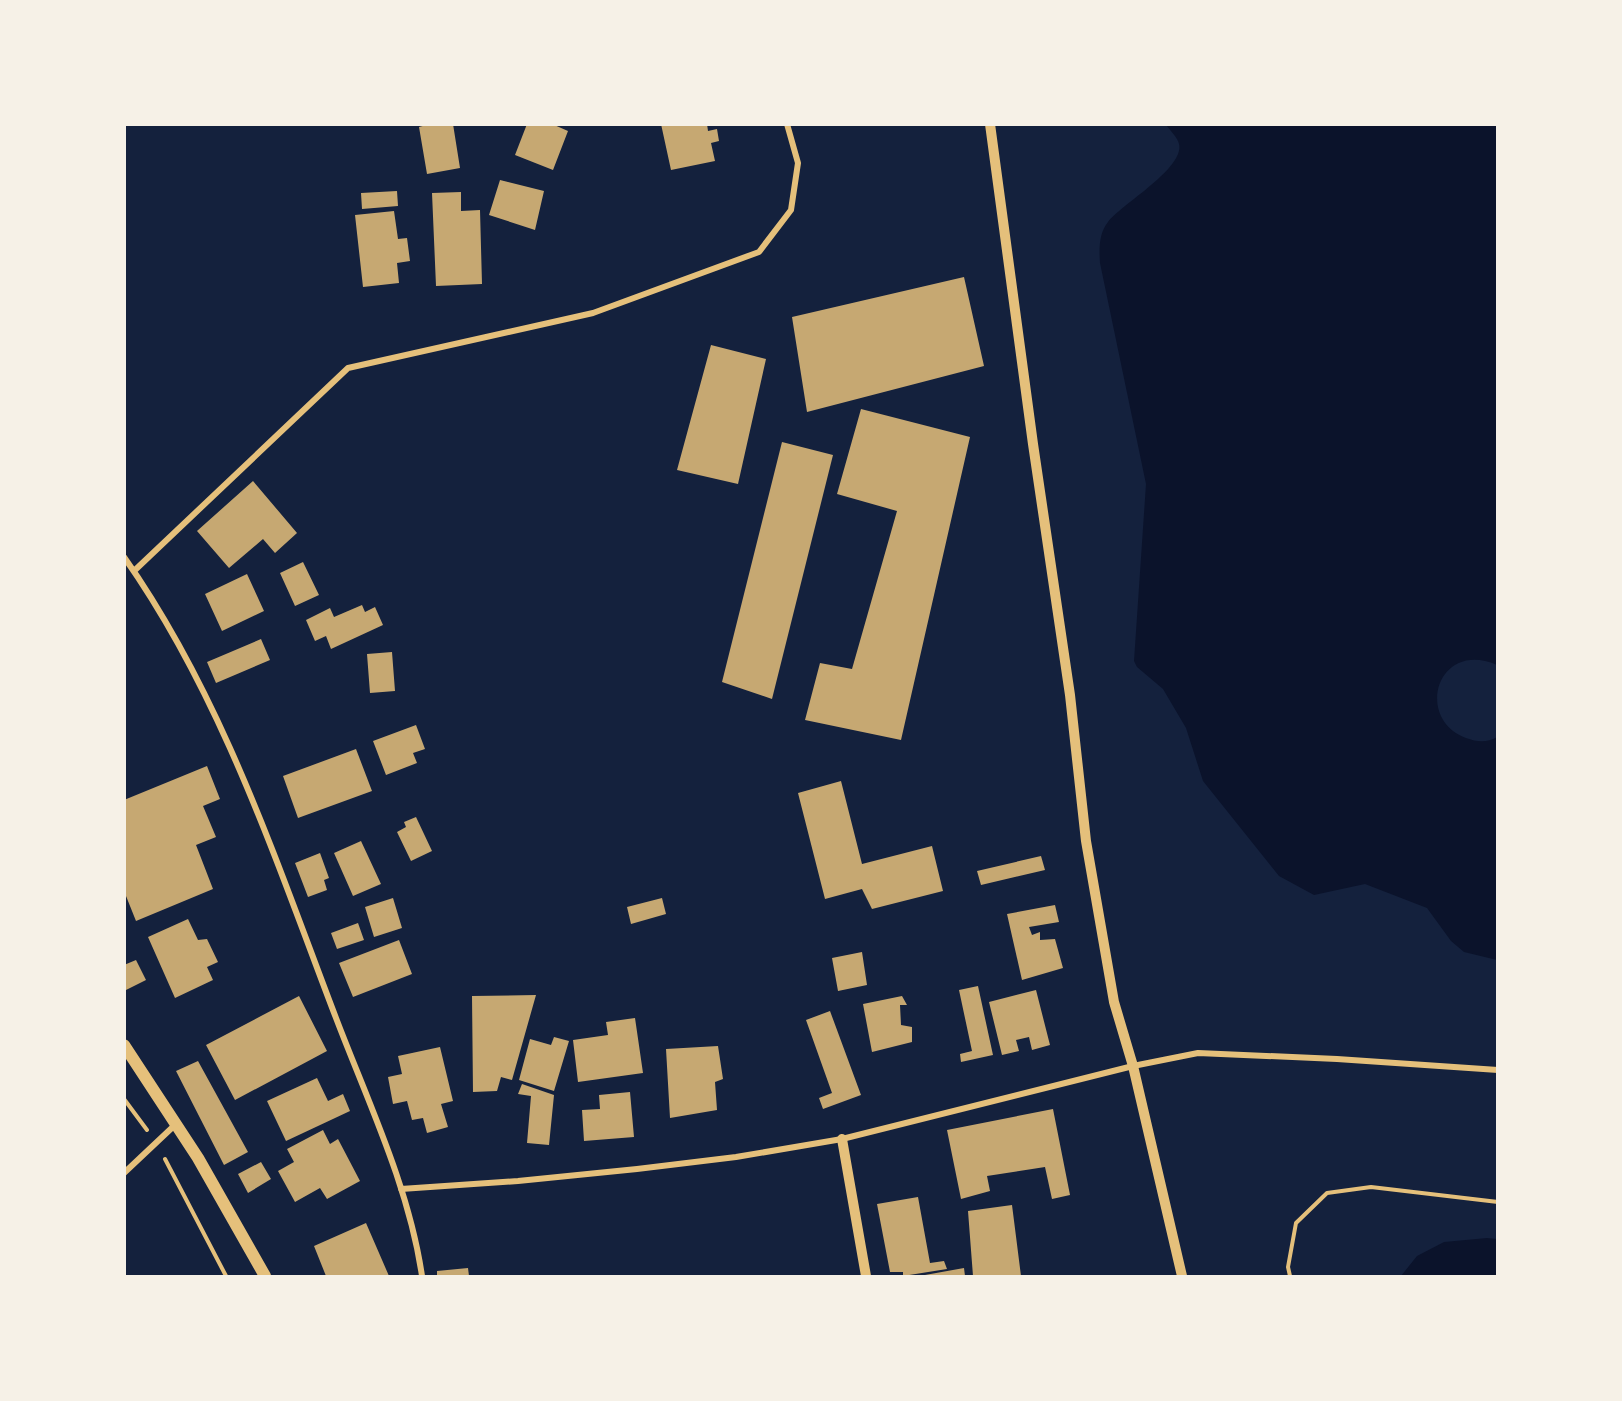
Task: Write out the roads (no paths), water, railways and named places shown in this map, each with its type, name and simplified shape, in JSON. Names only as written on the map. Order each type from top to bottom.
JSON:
[{"type":"main road","points":[[124,1045],[198,1158],[265,1276]]},
{"type":"street","points":[[134,571],[348,368],[594,313],[759,252],[790,210],[798,163],[787,124]]},
{"type":"street","points":[[990,124],[1033,444],[1070,695],[1086,841],[1114,1002],[1133,1066],[1182,1276]]},
{"type":"street","points":[[124,557],[184,653],[239,768],[401,1189],[422,1276]]},
{"type":"street","points":[[401,1189],[518,1181],[637,1169],[736,1157],[843,1139],[1133,1066],[1198,1053],[1497,1070]]},
{"type":"street","points":[[124,1173],[176,1123]]},
{"type":"street","points":[[843,1139],[866,1276]]},
{"type":"water","points":[[1166,125],[1497,125],[1497,665],[1476,660],[1460,663],[1447,672],[1440,685],[1437,700],[1440,715],[1450,728],[1466,738],[1486,741],[1497,737],[1497,960],[1464,952],[1451,941],[1427,908],[1365,884],[1314,895],[1279,876],[1203,781],[1186,728],[1163,689],[1137,667],[1134,661],[1146,484],[1100,263],[1100,247],[1101,236],[1108,222],[1163,174],[1178,154],[1179,144]]},
{"type":"water","points":[[1497,1239],[1497,1276],[1401,1276],[1417,1256],[1444,1242]]}]
